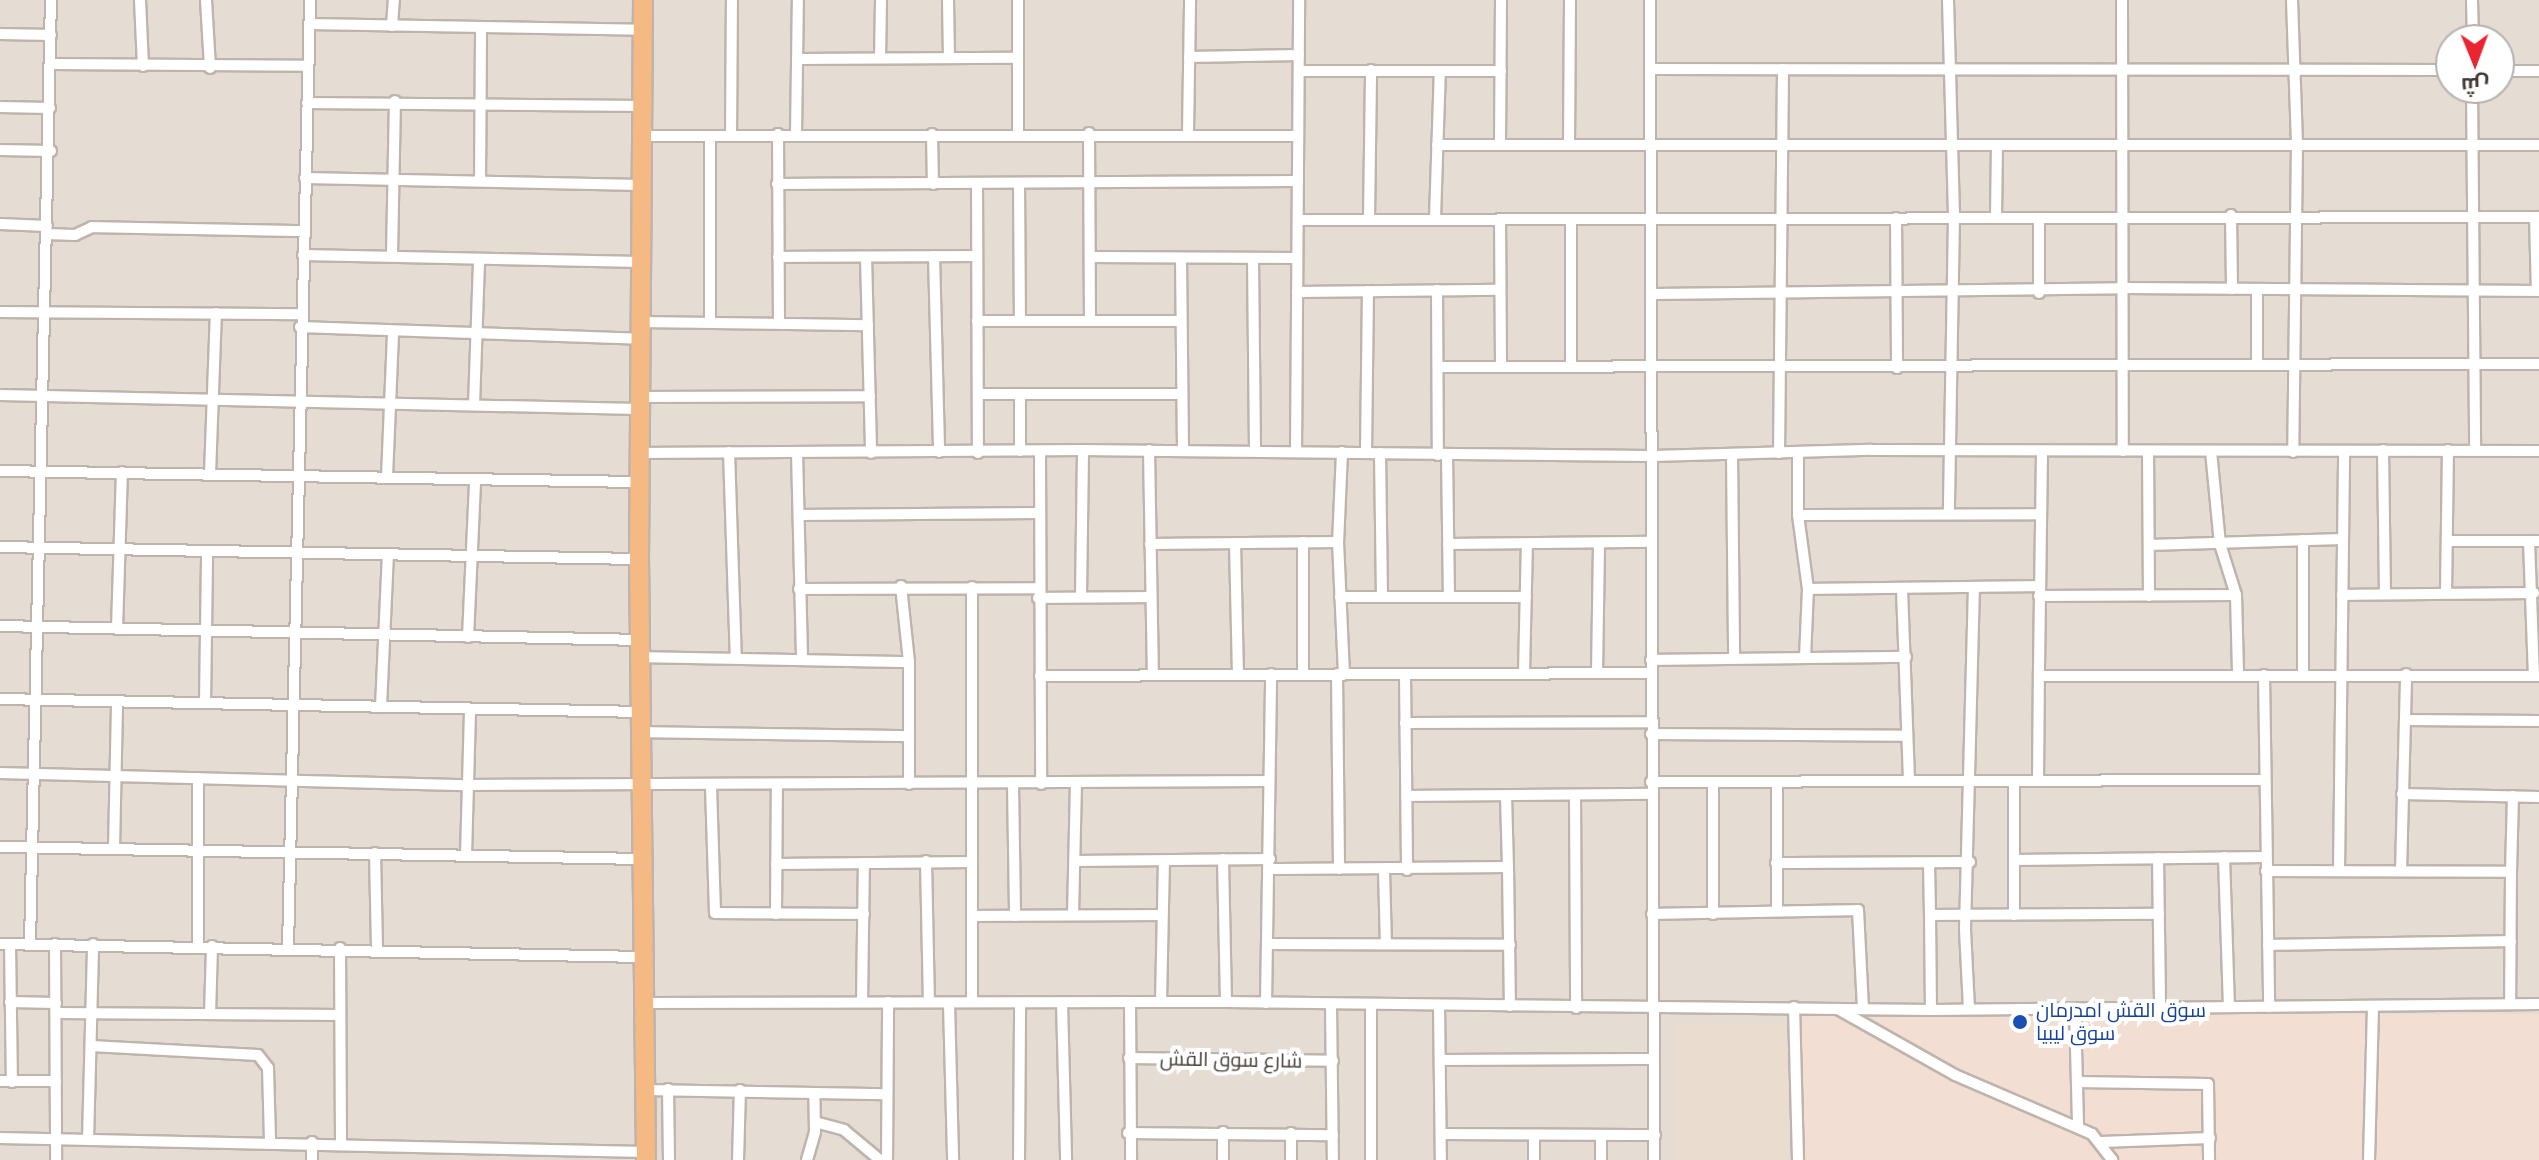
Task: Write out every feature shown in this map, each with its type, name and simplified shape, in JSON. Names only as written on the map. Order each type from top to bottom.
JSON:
[{"type":"highway","points":[[643,0],[639,559],[646,1156]]},
{"type":"street","points":[[30,944],[38,472],[51,151],[51,0]]},
{"type":"street","points":[[140,0],[143,66]]},
{"type":"street","points":[[206,0],[210,68]]},
{"type":"street","points":[[288,948],[291,633],[310,0]]},
{"type":"street","points":[[392,26],[394,0]]},
{"type":"street","points":[[731,136],[732,0]]},
{"type":"street","points":[[796,135],[798,0]]},
{"type":"street","points":[[880,58],[881,0]]},
{"type":"street","points":[[948,0],[949,58]]},
{"type":"street","points":[[1018,0],[1018,133]]},
{"type":"street","points":[[1188,133],[1190,0]]},
{"type":"street","points":[[1296,452],[1299,0]]},
{"type":"street","points":[[1500,144],[1501,0]]},
{"type":"street","points":[[1569,144],[1570,0]]},
{"type":"street","points":[[1650,0],[1654,294],[1650,456],[1654,1160]]},
{"type":"street","points":[[1948,0],[1954,217],[1949,514]]},
{"type":"street","points":[[2122,0],[2123,451]]},
{"type":"street","points":[[2292,0],[2297,143],[2293,452]]},
{"type":"street","points":[[2472,0],[2473,24]]},
{"type":"street","points":[[309,24],[643,30]]},
{"type":"street","points":[[480,180],[483,103],[481,29]]},
{"type":"street","points":[[0,34],[51,35]]},
{"type":"street","points":[[1189,57],[1299,55]]},
{"type":"street","points":[[797,59],[1018,58]]},
{"type":"street","points":[[52,64],[210,68],[308,66]]},
{"type":"street","points":[[1651,69],[2295,66],[2435,70]]},
{"type":"street","points":[[1779,453],[1778,294],[1783,69]]},
{"type":"street","points":[[1369,219],[1371,70]]},
{"type":"street","points":[[1299,71],[1501,71]]},
{"type":"street","points":[[1435,218],[1440,71]]},
{"type":"street","points":[[2515,71],[2539,71]]},
{"type":"street","points":[[307,103],[395,101],[642,106]]},
{"type":"street","points":[[392,255],[395,101]]},
{"type":"street","points":[[2471,104],[2470,217],[2475,450]]},
{"type":"street","points":[[0,107],[50,108]]},
{"type":"street","points":[[1089,133],[1090,321]]},
{"type":"street","points":[[642,136],[1188,133],[1298,136]]},
{"type":"street","points":[[778,134],[779,322]]},
{"type":"street","points":[[932,134],[933,184]]},
{"type":"street","points":[[710,136],[710,322]]},
{"type":"street","points":[[1437,145],[1652,142],[1953,146],[2297,143],[2539,145]]},
{"type":"street","points":[[1996,217],[1997,146]]},
{"type":"street","points":[[0,150],[51,151]]},
{"type":"street","points":[[305,178],[641,185]]},
{"type":"street","points":[[777,184],[1298,181]]},
{"type":"street","points":[[1019,183],[1020,320]]},
{"type":"street","points":[[977,184],[978,453]]},
{"type":"street","points":[[1298,220],[2231,215],[2537,217],[2538,291],[2124,288],[2039,293],[1654,294]]},
{"type":"street","points":[[2231,215],[2232,289]]},
{"type":"street","points":[[1896,218],[1897,368]]},
{"type":"street","points":[[2039,218],[2039,293]]},
{"type":"street","points":[[1500,219],[1501,365]]},
{"type":"street","points":[[1571,220],[1571,366]]},
{"type":"street","points":[[0,224],[75,235],[104,227],[303,231]]},
{"type":"street","points":[[303,255],[641,262]]},
{"type":"street","points":[[934,256],[939,452]]},
{"type":"street","points":[[778,257],[977,256]]},
{"type":"street","points":[[866,257],[871,453]]},
{"type":"street","points":[[1090,257],[1297,258]]},
{"type":"street","points":[[1181,258],[1183,451]]},
{"type":"street","points":[[1253,258],[1255,451]]},
{"type":"street","points":[[474,405],[479,259]]},
{"type":"street","points":[[2257,289],[2257,365]]},
{"type":"street","points":[[1437,290],[1449,596]]},
{"type":"street","points":[[1297,292],[1500,290]]},
{"type":"street","points":[[1366,453],[1368,291]]},
{"type":"street","points":[[0,312],[301,314]]},
{"type":"street","points":[[210,474],[216,313]]},
{"type":"street","points":[[977,321],[1181,321]]},
{"type":"street","points":[[300,327],[477,333],[640,330],[710,322],[868,325]]},
{"type":"street","points":[[387,477],[393,331]]},
{"type":"street","points":[[1438,367],[1501,365],[1653,369],[2125,363],[2539,364]]},
{"type":"street","points":[[978,394],[1182,394]]},
{"type":"street","points":[[0,395],[474,405],[870,396]]},
{"type":"street","points":[[1020,395],[1020,451]]},
{"type":"street","points":[[1081,596],[1083,450]]},
{"type":"street","points":[[639,453],[1149,450],[1650,456],[1951,450],[2042,453],[2539,451]]},
{"type":"street","points":[[1149,450],[1153,674]]},
{"type":"street","points":[[2383,450],[2385,593]]},
{"type":"street","points":[[2446,593],[2448,450]]},
{"type":"street","points":[[1040,451],[1037,513],[1041,784]]},
{"type":"street","points":[[2148,451],[2149,596]]},
{"type":"street","points":[[2211,451],[2220,544],[2236,595],[2238,674]]},
{"type":"street","points":[[2339,871],[2344,451]]},
{"type":"street","points":[[729,452],[736,658]]},
{"type":"street","points":[[797,452],[802,659]]},
{"type":"street","points":[[1339,869],[1338,542],[1342,452]]},
{"type":"street","points":[[1798,452],[1798,515],[1808,589],[1805,657]]},
{"type":"street","points":[[1380,453],[1382,595]]},
{"type":"street","points":[[2038,781],[2042,453]]},
{"type":"street","points":[[1732,454],[1734,658]]},
{"type":"street","points":[[0,471],[639,482]]},
{"type":"street","points":[[117,629],[122,472]]},
{"type":"street","points":[[468,637],[475,481]]},
{"type":"street","points":[[799,515],[1037,513]]},
{"type":"street","points":[[1798,515],[2041,514]]},
{"type":"street","points":[[2149,545],[2342,539]]},
{"type":"street","points":[[2303,540],[2303,674]]},
{"type":"street","points":[[2039,676],[2536,676],[2534,541],[2447,541]]},
{"type":"street","points":[[1303,542],[1303,674]]},
{"type":"street","points":[[1150,544],[1338,542]]},
{"type":"street","points":[[1448,544],[1652,542]]},
{"type":"street","points":[[1235,543],[1238,674]]},
{"type":"street","points":[[1597,673],[1599,543]]},
{"type":"street","points":[[1524,673],[1527,544]]},
{"type":"street","points":[[0,547],[639,559]]},
{"type":"street","points":[[205,703],[207,551]]},
{"type":"street","points":[[381,707],[388,554]]},
{"type":"street","points":[[901,586],[909,662],[909,784]]},
{"type":"street","points":[[799,589],[972,587],[1081,596],[1150,597]]},
{"type":"street","points":[[972,587],[972,1002]]},
{"type":"street","points":[[1808,589],[1974,587],[2149,596],[2236,595]]},
{"type":"street","points":[[1969,1009],[1965,916],[1970,862],[1974,587]]},
{"type":"street","points":[[1902,589],[1909,781]]},
{"type":"street","points":[[2342,595],[2534,593]]},
{"type":"street","points":[[1340,597],[1526,597]]},
{"type":"street","points":[[0,626],[468,637],[736,658],[909,662]]},
{"type":"street","points":[[1651,660],[1906,657]]},
{"type":"street","points":[[1040,676],[1651,673]]},
{"type":"street","points":[[1266,1003],[1271,674]]},
{"type":"street","points":[[1405,674],[1407,870]]},
{"type":"street","points":[[2401,871],[2406,674]]},
{"type":"street","points":[[2264,675],[2269,1007]]},
{"type":"street","points":[[0,699],[640,712]]},
{"type":"street","points":[[114,849],[117,701]]},
{"type":"street","points":[[466,855],[470,710]]},
{"type":"street","points":[[2405,720],[2539,721]]},
{"type":"street","points":[[1405,723],[1651,722]]},
{"type":"street","points":[[640,732],[909,736]]},
{"type":"street","points":[[1651,734],[1907,736]]},
{"type":"street","points":[[0,773],[290,778],[466,785],[777,786],[1269,781]]},
{"type":"street","points":[[198,778],[198,946]]},
{"type":"street","points":[[1407,796],[1575,795],[1713,782],[2265,780]]},
{"type":"street","points":[[1713,782],[1713,914]]},
{"type":"street","points":[[1777,782],[1777,911]]},
{"type":"street","points":[[2014,782],[2014,915]]},
{"type":"street","points":[[1013,784],[1015,916]]},
{"type":"street","points":[[1073,915],[1076,784]]},
{"type":"street","points":[[711,786],[712,909],[721,915],[864,914]]},
{"type":"street","points":[[776,914],[777,786]]},
{"type":"street","points":[[2402,794],[2539,797]]},
{"type":"street","points":[[1575,795],[1576,1008]]},
{"type":"street","points":[[1506,796],[1510,1006]]},
{"type":"street","points":[[2510,1004],[2513,796]]},
{"type":"street","points":[[0,847],[642,859]]},
{"type":"street","points":[[375,853],[377,949]]},
{"type":"street","points":[[2224,857],[2229,1007]]},
{"type":"street","points":[[2014,860],[2266,857]]},
{"type":"street","points":[[2158,858],[2160,1008]]},
{"type":"street","points":[[1075,861],[1223,859],[1384,870],[1508,867]]},
{"type":"street","points":[[1223,859],[1226,1002]]},
{"type":"street","points":[[926,861],[929,1002]]},
{"type":"street","points":[[1161,1002],[1164,861]]},
{"type":"street","points":[[776,864],[971,862]]},
{"type":"street","points":[[1776,863],[1970,862]]},
{"type":"street","points":[[862,1002],[864,863]]},
{"type":"street","points":[[1929,863],[1931,1010]]},
{"type":"street","points":[[1384,870],[1386,944]]},
{"type":"street","points":[[2266,871],[2511,872]]},
{"type":"street","points":[[1652,914],[1859,911],[1863,1008]]},
{"type":"street","points":[[1930,915],[2159,914]]},
{"type":"street","points":[[972,916],[1162,915]]},
{"type":"street","points":[[2268,945],[2511,941]]},
{"type":"street","points":[[56,1081],[6,1082],[10,1002],[5,944],[340,948],[644,957]]},
{"type":"street","points":[[55,944],[56,1160]]},
{"type":"street","points":[[88,1140],[93,944]]},
{"type":"street","points":[[1267,944],[1510,945]]},
{"type":"street","points":[[210,1014],[212,946]]},
{"type":"street","points":[[340,948],[341,1143]]},
{"type":"street","points":[[10,1002],[91,1012],[340,1015]]},
{"type":"street","points":[[887,1160],[888,1002]]},
{"type":"street","points":[[645,1003],[1226,1002],[1931,1010],[2539,1004]]},
{"type":"street","points":[[949,1003],[953,1160]]},
{"type":"street","points":[[1019,1160],[1020,1003]]},
{"type":"street","points":[[1062,1003],[1066,1160]]},
{"type":"street","points":[[1130,1003],[1128,1133],[1131,1160]]},
{"type":"street","points":[[1331,1005],[1333,1160]]},
{"type":"street","points":[[1371,1006],[1371,1160]]},
{"type":"street","points":[[1439,1006],[1441,1160]]},
{"type":"street","points":[[2369,1160],[2373,1006]]},
{"type":"street","points":[[1794,1007],[1798,1160]]},
{"type":"street","points":[[1836,1008],[1955,1075],[2078,1127],[2101,1142],[2112,1160]]},
{"type":"street","points":[[2075,1009],[2078,1127]]},
{"type":"street","points":[[91,1046],[258,1055],[268,1068],[270,1141]]},
{"type":"street","name":"شارع سوق القش","points":[[1129,1058],[1333,1061]]},
{"type":"street","points":[[1441,1060],[1654,1059]]},
{"type":"street","points":[[2077,1082],[2206,1083],[2209,1160]]},
{"type":"street","points":[[668,1089],[669,1160]]},
{"type":"street","points":[[645,1090],[886,1094]]},
{"type":"street","points":[[738,1160],[740,1090]]},
{"type":"street","points":[[807,1160],[815,1122],[814,1093]]},
{"type":"street","points":[[815,1122],[839,1128],[880,1160]]},
{"type":"street","points":[[1223,1132],[1223,1160]]},
{"type":"street","points":[[1128,1133],[1333,1135]]},
{"type":"street","points":[[1291,1133],[1291,1160]]},
{"type":"street","points":[[1441,1134],[1655,1135]]},
{"type":"street","points":[[1601,1135],[1601,1160]]},
{"type":"street","points":[[1534,1136],[1534,1160]]},
{"type":"street","points":[[0,1138],[312,1142],[646,1156]]},
{"type":"street","points":[[2101,1142],[2210,1138]]},
{"type":"street","points":[[312,1142],[312,1160]]},
{"type":"shaded area","points":[[0,0],[2539,0],[2539,1160],[0,1160]]},
{"type":"shaded area","points":[[1799,1014],[2539,1014],[2539,1160],[1799,1160]]},
{"type":"shaded area","points":[[1675,1024],[1788,1024],[1788,1160],[1675,1160]]},
{"type":"place","name":"سوق القش امدرمان سوق ليبيا","points":[[2020,1022]]}]
